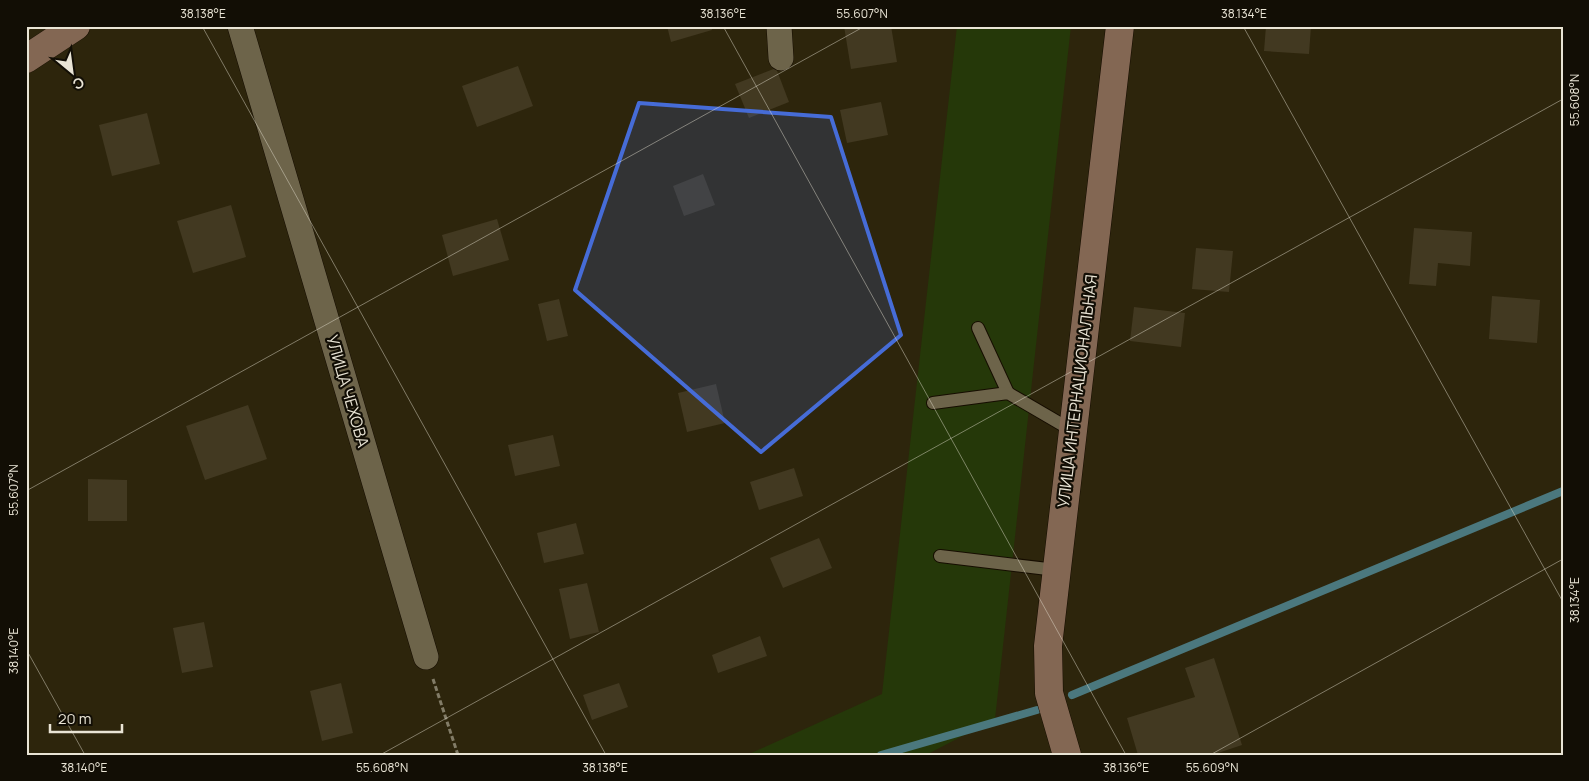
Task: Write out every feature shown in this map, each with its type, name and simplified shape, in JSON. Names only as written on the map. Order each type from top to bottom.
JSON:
[{"type":"main road","points":[[26,59],[76,26]]},
{"type":"main road","name":"УЛИЦА ИНТЕРНАЦИОНАЛЬНАЯ","points":[[1067,755],[1049,693],[1048,646],[1120,26]]},
{"type":"street","name":"УЛИЦА ЧЕХОВА","points":[[240,26],[426,657]]},
{"type":"street","points":[[779,26],[781,58]]},
{"type":"lane","points":[[978,328],[1008,393],[1073,431]]},
{"type":"lane","points":[[933,403],[1008,393]]},
{"type":"lane","points":[[940,556],[1056,570]]},
{"type":"path","points":[[426,657],[458,755]]},
{"type":"highlighted area","points":[[639,103],[831,117],[901,335],[761,452],[575,290]]},
{"type":"green space","points":[[957,26],[1071,26],[995,719],[926,755],[747,755],[882,694]]},
{"type":"building","points":[[667,26],[711,26],[712,30],[671,42]]},
{"type":"building","points":[[844,26],[891,26],[897,62],[851,69]]},
{"type":"building","points":[[1266,26],[1311,26],[1309,54],[1264,51]]},
{"type":"building","points":[[518,66],[533,106],[477,127],[462,86]]},
{"type":"building","points":[[776,68],[789,102],[749,118],[735,84]]},
{"type":"building","points":[[881,102],[888,135],[847,143],[840,110]]},
{"type":"building","points":[[147,113],[160,164],[112,176],[99,125]]},
{"type":"building","points":[[703,174],[715,205],[684,216],[673,186]]},
{"type":"building","points":[[231,205],[246,257],[193,273],[177,221]]},
{"type":"building","points":[[497,219],[509,260],[453,276],[442,235]]},
{"type":"building","points":[[1414,228],[1472,232],[1470,266],[1438,263],[1436,286],[1409,284]]},
{"type":"building","points":[[1196,248],[1233,251],[1229,292],[1192,289]]},
{"type":"building","points":[[1492,296],[1540,300],[1537,343],[1489,339]]},
{"type":"building","points":[[559,299],[568,336],[547,341],[538,304]]},
{"type":"building","points":[[1134,307],[1185,313],[1181,347],[1130,341]]},
{"type":"building","points":[[716,384],[725,423],[687,432],[678,393]]},
{"type":"building","points":[[248,405],[267,459],[205,480],[186,426]]},
{"type":"building","points":[[553,435],[560,466],[515,476],[508,445]]},
{"type":"building","points":[[794,468],[803,496],[759,510],[750,482]]},
{"type":"building","points":[[88,479],[127,480],[127,521],[88,521]]},
{"type":"building","points":[[576,523],[584,554],[544,563],[537,533]]},
{"type":"building","points":[[819,538],[832,568],[783,588],[770,558]]},
{"type":"building","points":[[587,583],[599,632],[570,639],[559,589]]},
{"type":"building","points":[[204,622],[213,667],[182,673],[173,628]]},
{"type":"building","points":[[760,636],[767,656],[718,673],[712,655]]},
{"type":"building","points":[[1214,658],[1242,745],[1212,755],[1138,755],[1127,718],[1195,697],[1185,668]]},
{"type":"building","points":[[341,683],[353,733],[322,741],[310,691]]},
{"type":"building","points":[[619,683],[628,707],[592,720],[583,695]]},
{"type":"waterway","points":[[1072,695],[1563,491]]},
{"type":"waterway","points":[[881,755],[1037,710]]}]
